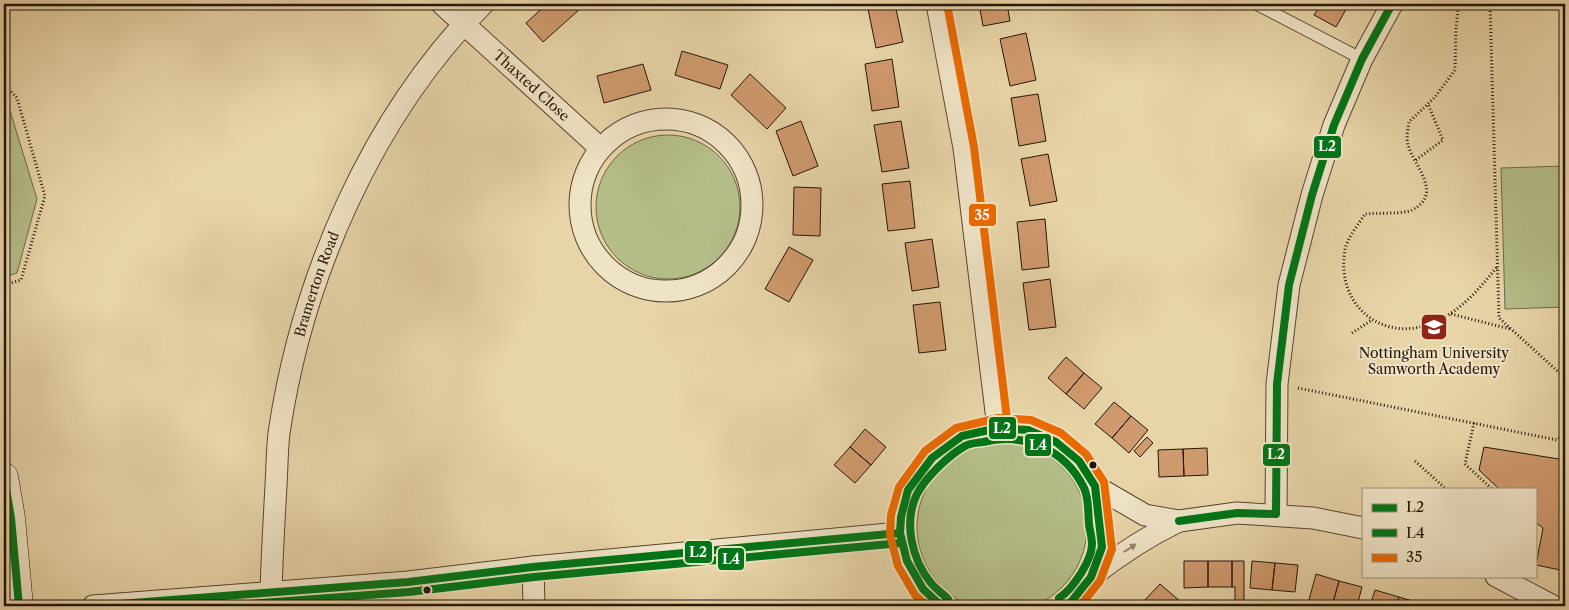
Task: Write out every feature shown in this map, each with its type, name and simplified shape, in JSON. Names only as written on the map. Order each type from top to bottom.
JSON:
[{"type":"street","name":"Thaxted Close","points":[[442,4],[600,148]]},
{"type":"street","name":"Bramerton Road","points":[[271,599],[279,435],[293,357],[319,273],[351,197],[382,136],[412,89],[463,24],[482,4]]},
{"type":"street","points":[[937,4],[964,148],[998,428]]},
{"type":"street","points":[[1276,514],[1277,384],[1289,285],[1312,195],[1334,125],[1362,59],[1392,4]]},
{"type":"street","points":[[652,119],[683,119],[711,130],[734,150],[748,176],[753,213],[745,242],[728,267],[703,284],[673,292],[643,290],[621,280],[599,260],[584,234],[579,204],[584,174],[600,148],[624,129],[652,119]]},
{"type":"street","points":[[942,606],[923,589],[907,561],[900,533],[901,517],[908,490],[932,458],[962,436],[998,428],[1028,430],[1056,442],[1079,461],[1095,486],[1102,547],[1091,577]]},
{"type":"street","points":[[1095,486],[1145,514],[1179,521]]},
{"type":"street","points":[[5,489],[11,518],[19,606]]},
{"type":"street","points":[[1065,606],[1071,602],[1091,577],[1119,555],[1148,536],[1179,521],[1237,513],[1276,514],[1313,518],[1362,528]]},
{"type":"street","points":[[93,606],[271,599],[533,567],[900,533]]},
{"type":"street","points":[[533,567],[534,606]]},
{"type":"street","points":[[1500,578],[1553,606]]},
{"type":"lane","points":[[1256,4],[1362,59]]},
{"type":"lane","points":[[1559,606],[1565,603]]},
{"type":"path","points":[[1460,4],[1456,28],[1456,70],[1436,97],[1409,122],[1408,144],[1427,185],[1426,195],[1420,204],[1411,211],[1365,214],[1345,249],[1344,274],[1349,291],[1359,310],[1372,320],[1391,327],[1410,329],[1434,322],[1450,313],[1474,296],[1498,267]]},
{"type":"path","points":[[1490,4],[1499,318],[1565,378]]},
{"type":"path","points":[[4,84],[17,98],[45,196],[21,280],[4,286]]},
{"type":"path","points":[[1416,160],[1443,140],[1428,104]]},
{"type":"path","points":[[1450,313],[1512,330]]},
{"type":"path","points":[[1352,333],[1372,320]]},
{"type":"path","points":[[1277,384],[1557,440],[1565,434]]},
{"type":"path","points":[[1474,423],[1465,464],[1491,488]]},
{"type":"path","points":[[1416,461],[1445,488]]},
{"type":"green space","points":[[4,100],[8,104],[37,199],[17,273],[4,277]]},
{"type":"green space","points":[[668,135],[696,140],[719,156],[735,179],[740,207],[735,235],[719,258],[696,274],[668,279],[640,274],[617,258],[601,235],[596,207],[601,179],[617,156],[640,140]]},
{"type":"green space","points":[[1565,166],[1565,307],[1505,309],[1501,168]]},
{"type":"green space","points":[[1010,442],[1027,445],[1056,461],[1068,473],[1081,494],[1087,519],[1084,552],[1068,581],[1049,598],[1035,606],[1019,611],[985,611],[969,606],[955,598],[931,574],[923,560],[918,544],[918,510],[923,494],[931,480],[955,456],[969,448],[985,443]]},
{"type":"green space","points":[[389,598],[380,606],[305,606],[309,604]]},
{"type":"building","points":[[547,4],[575,4],[580,9],[543,42],[526,23]]},
{"type":"building","points":[[867,4],[895,4],[903,42],[876,48]]},
{"type":"building","points":[[979,4],[1007,4],[1010,21],[983,26]]},
{"type":"building","points":[[1321,4],[1349,4],[1336,27],[1314,15]]},
{"type":"building","points":[[1026,33],[1036,80],[1010,86],[1000,39]]},
{"type":"building","points":[[682,51],[728,65],[720,89],[675,75]]},
{"type":"building","points":[[892,59],[899,107],[872,111],[865,64]]},
{"type":"building","points":[[643,64],[651,90],[604,103],[597,76]]},
{"type":"building","points":[[750,74],[786,108],[767,129],[731,95]]},
{"type":"building","points":[[1038,94],[1046,141],[1019,146],[1011,98]]},
{"type":"building","points":[[801,121],[818,166],[793,176],[776,131]]},
{"type":"building","points":[[901,121],[909,168],[882,172],[874,125]]},
{"type":"building","points":[[1048,154],[1057,201],[1030,206],[1021,159]]},
{"type":"building","points":[[910,181],[915,228],[888,231],[882,184]]},
{"type":"building","points":[[794,187],[821,188],[820,236],[793,235]]},
{"type":"building","points":[[1045,219],[1049,267],[1022,270],[1017,222]]},
{"type":"building","points":[[932,239],[939,287],[912,291],[905,243]]},
{"type":"building","points":[[789,247],[813,260],[789,302],[765,289]]},
{"type":"building","points":[[1050,279],[1056,327],[1029,330],[1023,283]]},
{"type":"building","points":[[940,302],[946,350],[919,353],[913,305]]},
{"type":"building","points":[[1066,357],[1084,373],[1066,394],[1048,378]]},
{"type":"building","points":[[1084,373],[1102,388],[1084,409],[1066,394]]},
{"type":"building","points":[[1114,402],[1131,416],[1112,438],[1095,424]]},
{"type":"building","points":[[1131,416],[1148,430],[1129,453],[1112,438]]},
{"type":"building","points":[[865,429],[886,447],[871,465],[850,447]]},
{"type":"building","points":[[1147,437],[1153,443],[1140,457],[1134,451]]},
{"type":"building","points":[[850,447],[871,465],[855,483],[834,465]]},
{"type":"building","points":[[1484,447],[1565,460],[1565,571],[1536,565],[1543,528],[1536,523],[1536,488],[1498,488],[1479,470]]},
{"type":"building","points":[[1207,448],[1208,475],[1184,476],[1183,449]]},
{"type":"building","points":[[1183,449],[1184,476],[1159,477],[1158,450]]},
{"type":"building","points":[[1184,561],[1208,561],[1208,587],[1184,588]]},
{"type":"building","points":[[1208,561],[1232,561],[1232,587],[1208,587]]},
{"type":"building","points":[[1232,561],[1244,561],[1244,606],[1235,606],[1235,587],[1232,587]]},
{"type":"building","points":[[1252,561],[1275,563],[1272,590],[1250,588]]},
{"type":"building","points":[[1275,563],[1298,565],[1295,592],[1272,590]]},
{"type":"building","points":[[1316,574],[1339,581],[1332,606],[1309,600]]},
{"type":"building","points":[[1339,581],[1362,587],[1357,606],[1332,606]]},
{"type":"building","points":[[1160,584],[1181,602],[1177,606],[1146,606],[1142,603]]},
{"type":"building","points":[[1375,590],[1399,597],[1396,606],[1370,606]]},
{"type":"building","points":[[1399,597],[1423,604],[1422,606],[1396,606]]},
{"type":"building","points":[[1256,602],[1256,606],[1246,606],[1246,603]]},
{"type":"transit line","name":"35","points":[[947,4],[974,147],[1008,427]]},
{"type":"transit line","name":"L2","points":[[1179,521],[1237,513],[1276,514],[1277,384],[1289,285],[1312,195],[1334,125],[1362,59],[1392,4]]},
{"type":"transit line","name":"35","points":[[927,606],[915,595],[898,566],[890,535],[891,515],[899,487],[925,451],[956,428],[998,418],[1031,420],[1061,433],[1086,454],[1104,482],[1112,549],[1100,581],[1080,606]]},
{"type":"transit line","name":"L2","points":[[941,606],[923,589],[907,561],[900,533],[901,517],[908,490],[932,458],[962,436],[998,428],[1028,430],[1056,442],[1079,461],[1095,486],[1102,547],[1091,577],[1071,602],[1065,606]]},
{"type":"transit line","name":"L4","points":[[948,599],[924,574],[915,552],[910,528],[913,505],[917,494],[938,467],[965,446],[1013,439],[1028,442],[1055,454],[1076,474],[1086,492],[1092,542],[1091,551],[1081,574],[1059,598]]},
{"type":"transit line","name":"L2","points":[[4,477],[11,518],[19,606]]},
{"type":"transit line","name":"L2","points":[[93,606],[408,582],[533,567],[900,533]]},
{"type":"transit line","name":"L4","points":[[221,606],[409,592],[534,577],[901,543]]},
{"type":"place","name":"Nottingham University Samworth Academy","points":[[1434,327]]}]
